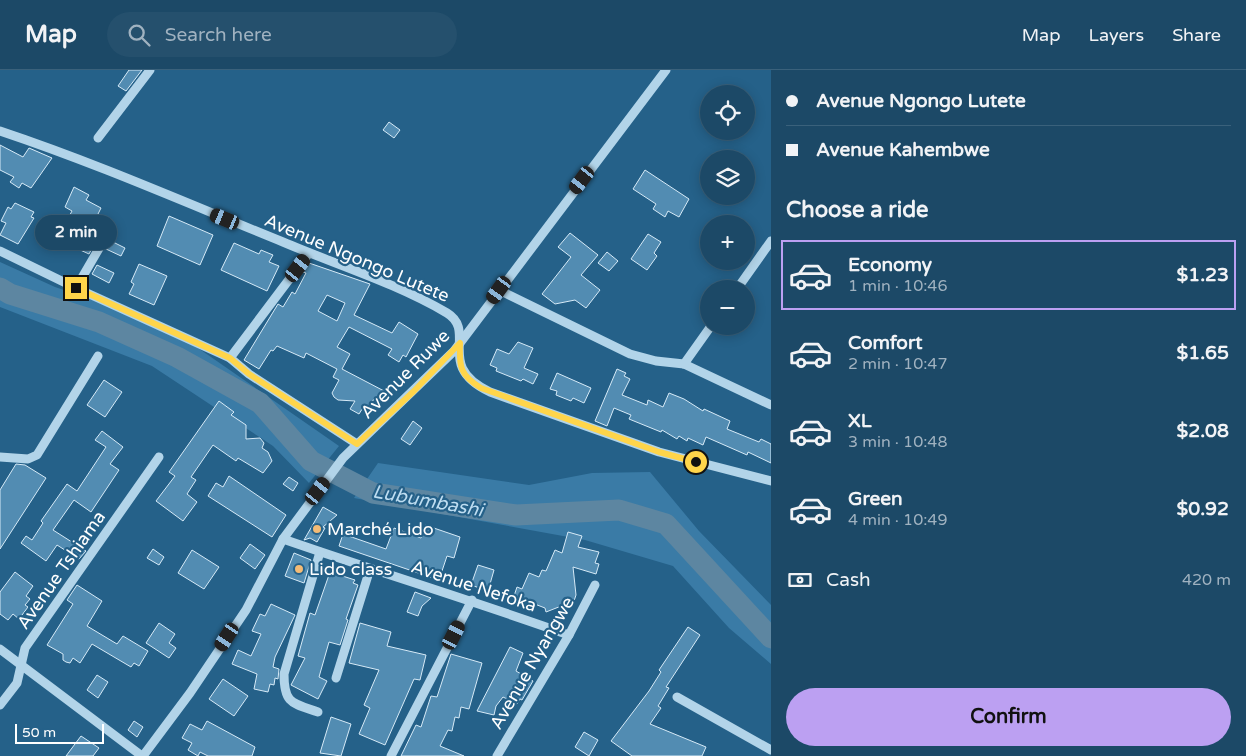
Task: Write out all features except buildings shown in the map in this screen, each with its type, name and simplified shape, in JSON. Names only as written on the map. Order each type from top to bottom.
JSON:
[{"type":"street","points":[[98,138],[150,70]]},
{"type":"street","name":"Avenue Ruwe","points":[[283,539],[343,458],[414,391],[460,343],[666,70]]},
{"type":"street","name":"Avenue Ngongo Lutete","points":[[0,132],[49,147],[402,291],[448,314],[458,326],[460,343],[459,363],[463,372],[469,380],[490,392],[659,452],[771,481]]},
{"type":"street","points":[[76,288],[108,233]]},
{"type":"street","points":[[744,280],[771,241]]},
{"type":"street","points":[[0,251],[230,358],[249,374],[357,444]]},
{"type":"street","points":[[230,358],[309,253]]},
{"type":"street","points":[[499,290],[630,354],[656,361],[684,364],[771,405]]},
{"type":"street","points":[[684,364],[705,335]]},
{"type":"street","points":[[0,457],[28,459],[37,455],[98,356]]},
{"type":"street","name":"Avenue Tshiama","points":[[0,706],[17,683],[25,648],[159,457]]},
{"type":"street","points":[[0,648],[21,666],[142,756],[190,693],[246,610],[283,539]]},
{"type":"street","name":"Avenue Nefoka","points":[[283,539],[370,569],[472,600],[569,635]]},
{"type":"street","points":[[318,712],[288,700],[284,692],[284,674],[320,552]]},
{"type":"street","points":[[336,678],[370,569]]},
{"type":"street","name":"Avenue Nyangwe","points":[[497,756],[569,635],[596,585]]},
{"type":"street","points":[[391,756],[472,600]]},
{"type":"street","points":[[677,697],[771,750]]},
{"type":"street","points":[[767,756],[771,754]]},
{"type":"shaded area","points":[[0,262],[55,287],[162,323],[339,446],[309,483],[273,446],[152,366],[0,307]]},
{"type":"shaded area","points":[[378,463],[529,485],[592,473],[650,472],[699,531],[771,605],[771,664],[729,628],[673,566],[585,540],[354,498]]},
{"type":"waterway","name":"Lubumbashi","points":[[0,288],[10,294],[99,322],[177,357],[260,403],[311,461],[373,493],[516,515],[619,510],[666,524],[771,638]]},
{"type":"place","name":"Marché Lido","points":[[317,529]]},
{"type":"place","name":"Lido class","points":[[299,569]]},
{"type":"route","points":[[76,288],[230,358],[249,374],[357,444],[414,391],[460,343],[459,363],[463,372],[469,380],[481,388],[659,452],[696,462]]}]
